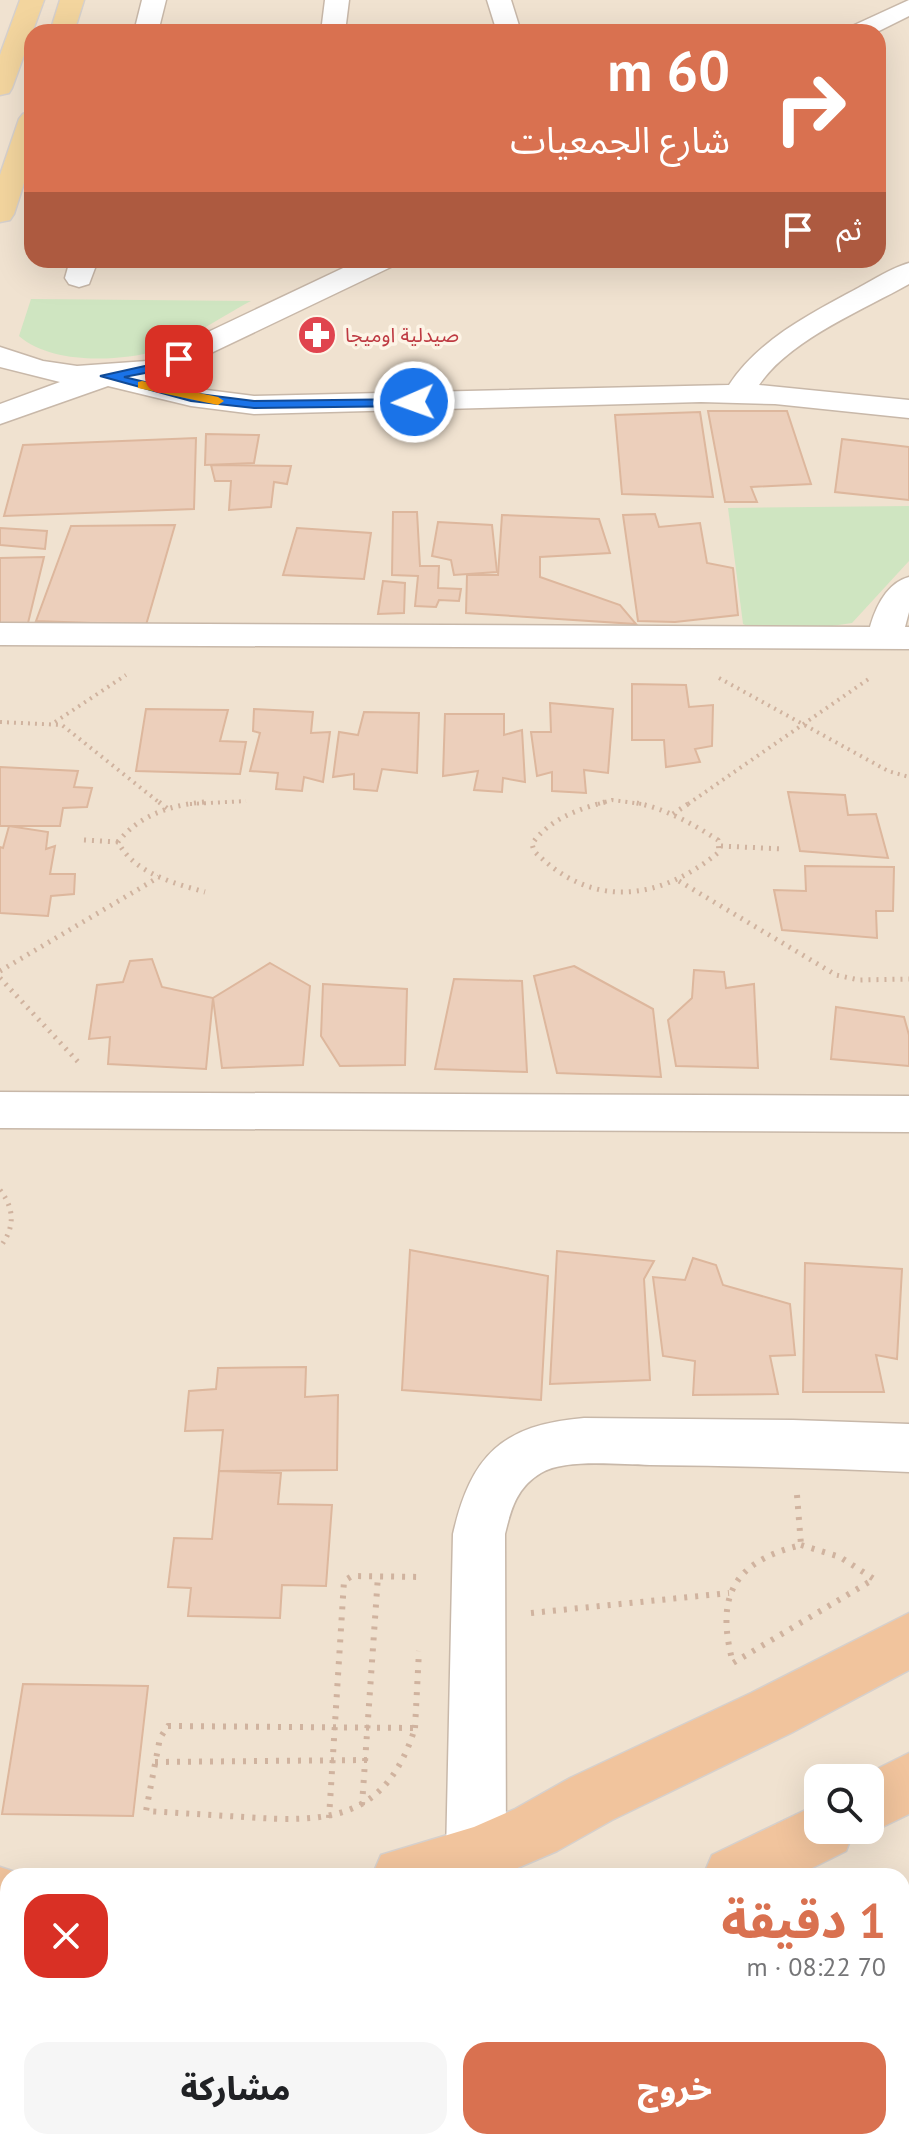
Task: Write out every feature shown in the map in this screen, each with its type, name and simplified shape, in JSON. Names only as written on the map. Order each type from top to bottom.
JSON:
[{"type":"highway","points":[[432,1868],[476,1856],[536,1830],[591,1799],[771,1713],[909,1640]]},
{"type":"highway","points":[[884,1796],[909,1782]]},
{"type":"highway","points":[[749,1868],[804,1840]]},
{"type":"main road","points":[[0,88],[32,0]]},
{"type":"main road","points":[[64,24],[72,0]]},
{"type":"main road","points":[[0,214],[24,143]]},
{"type":"street","points":[[148,24],[154,0]]},
{"type":"street","points":[[334,24],[337,0]]},
{"type":"street","points":[[499,0],[506,24]]},
{"type":"street","points":[[874,24],[909,7]]},
{"type":"street","points":[[0,415],[106,376],[156,368],[179,359],[367,268]]},
{"type":"street","points":[[739,393],[752,370],[770,354],[909,272]]},
{"type":"street","points":[[0,356],[37,369],[106,376],[191,397],[288,406],[739,393],[909,409]]},
{"type":"street","points":[[0,634],[897,638],[892,610],[909,588]]},
{"type":"street","points":[[0,1110],[909,1114]]},
{"type":"street","points":[[476,1856],[479,1534],[484,1503],[496,1479],[515,1460],[536,1449],[560,1442],[584,1441],[793,1443],[909,1448]]},
{"type":"path","points":[[54,723],[139,666],[144,660],[149,635]]},
{"type":"path","points":[[701,637],[704,663],[710,672],[894,774],[909,777]]},
{"type":"path","points":[[673,814],[874,675]]},
{"type":"path","points":[[0,722],[54,723],[68,729],[168,809]]},
{"type":"path","points":[[118,842],[128,831],[168,809],[206,799],[246,801]]},
{"type":"path","points":[[629,800],[673,814],[718,840],[721,846],[714,856],[679,881],[646,893],[606,892],[569,878],[539,857],[532,844],[540,833],[595,803],[629,800]]},
{"type":"path","points":[[84,840],[118,842]]},
{"type":"path","points":[[118,842],[123,853],[159,877],[205,892]]},
{"type":"path","points":[[721,846],[784,849]]},
{"type":"path","points":[[0,971],[159,877]]},
{"type":"path","points":[[679,881],[836,975],[859,980],[909,979]]},
{"type":"path","points":[[0,978],[77,1060],[98,1092],[104,1111]]},
{"type":"path","points":[[0,1190],[12,1206],[13,1223],[0,1247]]},
{"type":"path","points":[[801,1545],[827,1550],[853,1561],[874,1579],[733,1663],[723,1616],[729,1593],[739,1574],[756,1559],[777,1549],[801,1545]]},
{"type":"path","points":[[329,1818],[344,1581],[352,1576],[422,1577],[479,1599],[729,1593]]},
{"type":"path","points":[[362,1805],[378,1576]]},
{"type":"path","points":[[422,1577],[422,1593]]},
{"type":"path","points":[[415,1728],[176,1724],[164,1731],[146,1811],[298,1821],[329,1818],[362,1805],[397,1771],[415,1728],[419,1641]]},
{"type":"path","points":[[155,1762],[367,1760]]},
{"type":"shaded area","points":[[0,0],[909,0],[909,1868],[0,1868]]},
{"type":"green space","points":[[31,299],[251,301],[157,351],[123,357],[85,358],[48,352],[19,336]]},
{"type":"green space","points":[[909,506],[909,561],[852,623],[812,629],[758,631],[743,624],[728,508]]},
{"type":"building","points":[[708,411],[787,411],[811,484],[751,487],[757,502],[725,502]]},
{"type":"building","points":[[700,412],[713,497],[622,494],[615,415]]},
{"type":"building","points":[[206,434],[259,435],[254,463],[205,465]]},
{"type":"building","points":[[196,438],[194,509],[4,516],[23,445]]},
{"type":"building","points":[[842,439],[909,447],[909,500],[835,492]]},
{"type":"building","points":[[211,465],[291,466],[287,484],[274,482],[271,507],[229,510],[231,481],[215,481]]},
{"type":"building","points":[[393,512],[417,512],[420,566],[439,566],[438,588],[461,589],[459,601],[439,600],[436,607],[415,606],[418,576],[392,575]]},
{"type":"building","points":[[655,514],[659,527],[700,523],[707,563],[733,568],[738,615],[675,622],[638,621],[623,515]]},
{"type":"building","points":[[502,515],[599,519],[610,553],[540,557],[540,577],[620,605],[636,624],[466,613],[467,575],[498,575]]},
{"type":"building","points":[[438,522],[492,525],[497,572],[454,575],[451,560],[432,556]]},
{"type":"building","points":[[175,525],[146,625],[36,621],[71,526]]},
{"type":"building","points":[[0,528],[47,531],[45,549],[0,545]]},
{"type":"building","points":[[297,528],[371,533],[364,579],[283,575]]},
{"type":"building","points":[[44,557],[28,623],[0,623],[0,558]]},
{"type":"building","points":[[383,581],[405,583],[404,613],[378,614]]},
{"type":"building","points":[[632,684],[686,685],[689,707],[713,705],[712,746],[695,749],[700,762],[666,767],[664,740],[632,740]]},
{"type":"building","points":[[550,703],[613,709],[608,773],[584,770],[586,793],[552,791],[552,772],[537,776],[531,732],[551,732]]},
{"type":"building","points":[[146,709],[228,710],[220,741],[246,742],[240,774],[136,771]]},
{"type":"building","points":[[254,709],[313,712],[311,733],[330,732],[323,782],[304,777],[302,791],[276,789],[278,773],[250,771],[260,733],[253,731]]},
{"type":"building","points":[[364,712],[419,713],[417,773],[382,769],[377,791],[354,789],[354,774],[333,777],[339,732],[358,735]]},
{"type":"building","points":[[445,714],[504,714],[504,735],[522,730],[525,782],[503,778],[502,792],[474,790],[478,771],[443,776]]},
{"type":"building","points":[[0,767],[78,771],[74,787],[92,788],[87,807],[63,808],[60,826],[0,826]]},
{"type":"building","points":[[788,792],[845,795],[848,815],[876,814],[888,858],[800,851]]},
{"type":"building","points":[[9,826],[48,832],[46,849],[55,846],[50,874],[75,874],[74,894],[51,896],[48,916],[0,913],[0,847],[3,848]]},
{"type":"building","points":[[805,866],[894,867],[893,911],[876,911],[877,938],[782,930],[774,890],[806,891]]},
{"type":"building","points":[[152,959],[162,987],[213,998],[206,1069],[108,1064],[110,1037],[89,1039],[97,985],[123,982],[130,961]]},
{"type":"building","points":[[270,963],[310,986],[303,1065],[222,1068],[213,998]]},
{"type":"building","points":[[574,966],[653,1009],[661,1077],[557,1073],[534,976]]},
{"type":"building","points":[[694,970],[724,972],[726,988],[754,984],[758,1068],[676,1066],[668,1020],[692,998]]},
{"type":"building","points":[[454,979],[522,981],[527,1072],[435,1069]]},
{"type":"building","points":[[323,984],[407,989],[405,1065],[340,1066],[321,1036]]},
{"type":"building","points":[[836,1007],[904,1017],[909,1035],[909,1066],[831,1059]]},
{"type":"building","points":[[410,1250],[548,1276],[541,1400],[402,1390]]},
{"type":"building","points":[[557,1251],[654,1261],[644,1279],[650,1380],[550,1384]]},
{"type":"building","points":[[693,1258],[716,1265],[723,1285],[790,1304],[795,1355],[770,1356],[778,1394],[693,1395],[695,1361],[663,1356],[653,1277],[685,1280]]},
{"type":"building","points":[[805,1263],[902,1269],[897,1359],[876,1355],[884,1392],[803,1392]]},
{"type":"building","points":[[306,1367],[305,1397],[338,1395],[337,1470],[219,1471],[223,1430],[185,1431],[189,1391],[216,1389],[218,1368]]},
{"type":"building","points":[[219,1471],[281,1473],[278,1504],[332,1505],[326,1586],[282,1585],[280,1618],[188,1616],[191,1588],[168,1587],[174,1538],[212,1539]]},
{"type":"building","points":[[23,1684],[148,1686],[133,1816],[2,1814]]},
{"type":"slow traffic","points":[[142,385],[218,401]]},
{"type":"place","name":"صيدلية اوميجا","points":[[317,335]]},
{"type":"route","points":[[179,359],[156,368],[106,376],[191,397],[254,405],[414,402]]}]
